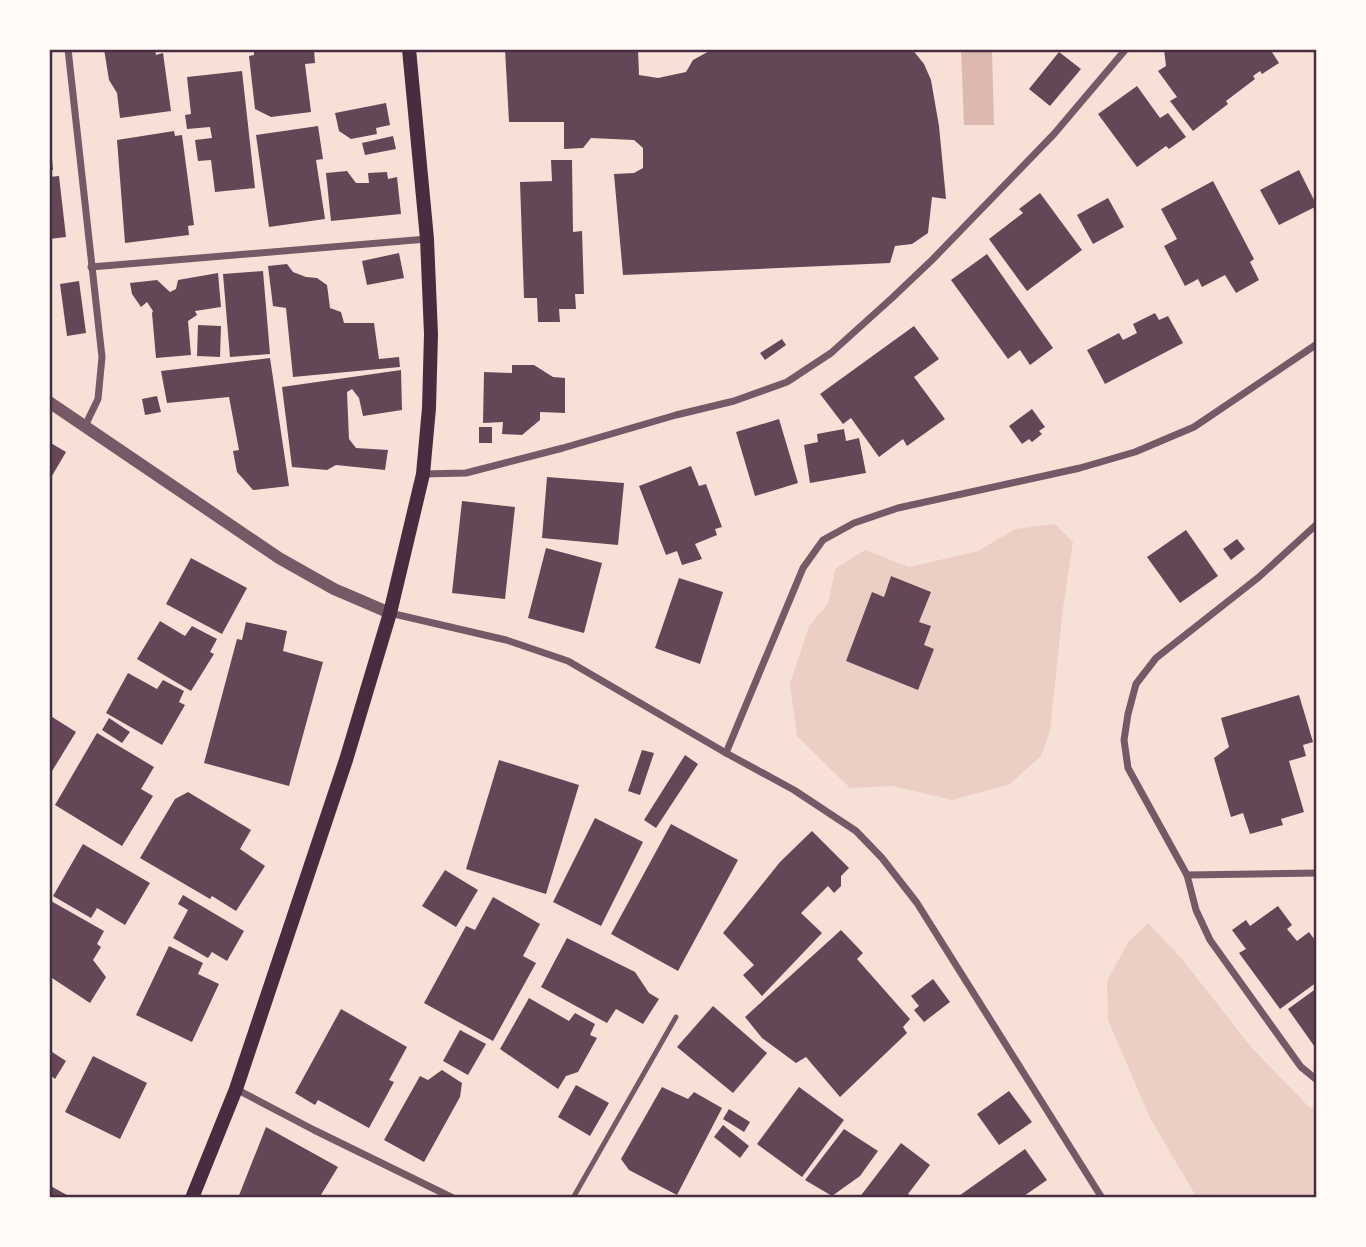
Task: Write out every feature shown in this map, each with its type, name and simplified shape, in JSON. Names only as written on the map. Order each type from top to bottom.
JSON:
[{"type":"main road","points":[[192,1198],[236,1088],[346,760],[390,613],[423,474],[429,408],[431,334],[427,239],[409,49]]},
{"type":"street","points":[[68,49],[102,357],[98,399],[85,426]]},
{"type":"street","points":[[423,474],[466,473],[734,401],[787,382],[831,353],[932,260],[1054,134],[1126,49]]},
{"type":"street","points":[[91,267],[427,239]]},
{"type":"street","points":[[726,753],[803,568],[823,540],[854,523],[898,508],[1080,468],[1135,452],[1194,426],[1317,344]]},
{"type":"street","points":[[49,402],[279,558],[334,589],[390,613],[506,640],[568,661],[794,790],[856,831],[882,858],[917,903],[1102,1198]]},
{"type":"street","points":[[1317,524],[1259,577],[1156,657],[1136,684],[1124,740],[1128,768],[1187,875],[1196,910],[1210,940],[1301,1067],[1317,1080]]},
{"type":"street","points":[[1187,875],[1317,873]]},
{"type":"street","points":[[236,1088],[314,1130],[453,1198]]},
{"type":"lane","points":[[573,1198],[676,1017]]},
{"type":"shaded area","points":[[961,49],[992,49],[994,125],[964,125]]},
{"type":"shaded area","points":[[1055,524],[1073,542],[1050,731],[1041,756],[1010,784],[952,800],[893,786],[850,788],[797,736],[790,684],[809,626],[828,604],[835,569],[865,550],[909,567],[978,551],[1015,529]]},
{"type":"shaded area","points":[[1148,923],[1183,960],[1251,1047],[1308,1106],[1317,1111],[1317,1198],[1197,1198],[1150,1118],[1108,1020],[1107,981],[1129,941]]},
{"type":"building","points":[[104,49],[155,49],[156,55],[163,53],[171,111],[120,118],[117,93],[109,80]]},
{"type":"building","points":[[254,49],[314,49],[315,63],[305,64],[311,112],[271,117],[255,109],[249,56],[254,55]]},
{"type":"building","points":[[505,49],[638,49],[639,75],[658,78],[686,72],[693,60],[713,49],[912,49],[924,64],[931,80],[939,126],[946,199],[932,197],[928,233],[912,244],[895,246],[890,263],[623,275],[614,174],[634,173],[643,168],[643,148],[634,140],[591,138],[583,148],[564,149],[564,122],[509,122]]},
{"type":"building","points":[[1164,49],[1270,49],[1279,63],[1262,74],[1260,71],[1253,76],[1255,79],[1226,101],[1228,104],[1193,131],[1170,101],[1177,97],[1158,71],[1166,66]]},
{"type":"building","points":[[1059,52],[1081,69],[1050,106],[1029,89]]},
{"type":"building","points":[[242,71],[255,188],[215,192],[211,160],[198,161],[195,140],[212,138],[210,127],[187,129],[185,115],[191,114],[187,77]]},
{"type":"building","points":[[1137,86],[1160,118],[1168,113],[1186,137],[1169,149],[1166,146],[1137,167],[1098,114]]},
{"type":"building","points":[[386,103],[390,125],[376,128],[377,134],[351,139],[339,131],[335,113]]},
{"type":"building","points":[[318,126],[323,159],[316,160],[325,219],[269,227],[256,135]]},
{"type":"building","points":[[174,131],[175,136],[182,135],[194,225],[188,226],[189,235],[125,243],[117,140]]},
{"type":"building","points":[[393,136],[396,149],[365,155],[362,143]]},
{"type":"building","points":[[51,149],[53,170],[49,170]]},
{"type":"building","points":[[551,160],[572,160],[573,232],[582,231],[584,294],[575,294],[576,309],[559,309],[560,322],[538,322],[537,298],[524,298],[520,182],[552,181]]},
{"type":"building","points":[[1299,170],[1317,206],[1279,225],[1260,190]]},
{"type":"building","points":[[347,171],[356,183],[369,183],[368,173],[387,172],[388,179],[397,177],[401,214],[331,221],[326,173]]},
{"type":"building","points":[[59,176],[66,237],[49,239],[49,177]]},
{"type":"building","points":[[1213,181],[1254,259],[1250,262],[1259,280],[1236,293],[1225,275],[1202,287],[1198,279],[1185,286],[1164,246],[1177,239],[1161,209]]},
{"type":"building","points":[[1040,193],[1082,250],[1027,291],[989,239],[1023,213],[1019,209]]},
{"type":"building","points":[[1108,198],[1124,227],[1093,244],[1077,215]]},
{"type":"building","points":[[399,253],[404,278],[367,285],[362,261]]},
{"type":"building","points":[[987,254],[1053,348],[1030,365],[1020,350],[1008,359],[951,280]]},
{"type":"building","points":[[287,264],[293,272],[317,278],[327,285],[330,308],[341,312],[344,323],[374,323],[379,359],[399,357],[400,367],[293,377],[286,308],[273,306],[268,266]]},
{"type":"building","points":[[263,271],[270,354],[230,357],[223,274]]},
{"type":"building","points":[[218,273],[221,307],[195,311],[197,315],[188,321],[191,355],[156,358],[153,311],[147,302],[141,307],[132,294],[130,283],[157,280],[170,292],[176,289],[178,280]]},
{"type":"building","points":[[79,281],[86,333],[67,336],[60,284]]},
{"type":"building","points":[[1155,313],[1159,320],[1168,316],[1183,343],[1105,384],[1087,350],[1119,333],[1123,340],[1137,333],[1133,324]]},
{"type":"building","points":[[198,325],[221,326],[220,357],[197,356]]},
{"type":"building","points":[[914,326],[939,359],[914,377],[945,419],[907,446],[903,439],[879,457],[851,418],[843,424],[820,394]]},
{"type":"building","points":[[782,339],[786,345],[765,360],[760,353]]},
{"type":"building","points":[[270,358],[289,486],[253,490],[237,472],[233,451],[239,450],[229,397],[167,403],[161,371]]},
{"type":"building","points":[[512,365],[534,365],[553,377],[565,378],[565,413],[540,412],[540,420],[522,435],[502,434],[503,422],[483,423],[484,372],[512,373]]},
{"type":"building","points":[[401,370],[402,410],[363,416],[359,398],[352,389],[347,392],[349,439],[356,448],[388,450],[385,470],[336,465],[327,470],[292,467],[282,387]]},
{"type":"building","points":[[157,396],[161,412],[145,415],[142,399]]},
{"type":"building","points":[[1032,409],[1045,427],[1039,431],[1042,434],[1032,442],[1029,439],[1022,444],[1009,426]]},
{"type":"building","points":[[779,419],[798,483],[755,496],[736,432]]},
{"type":"building","points":[[479,427],[492,427],[492,443],[479,443]]},
{"type":"building","points":[[844,429],[846,441],[859,438],[866,473],[810,483],[804,445],[818,442],[817,434]]},
{"type":"building","points":[[49,442],[66,452],[49,481]]},
{"type":"building","points":[[691,466],[699,486],[706,484],[722,527],[715,529],[717,535],[695,544],[702,559],[682,565],[677,551],[666,555],[639,486]]},
{"type":"building","points":[[547,477],[624,483],[618,545],[542,538]]},
{"type":"building","points":[[462,501],[515,507],[505,599],[452,593]]},
{"type":"building","points":[[1186,530],[1218,576],[1180,603],[1147,557]]},
{"type":"building","points":[[1237,539],[1245,549],[1231,560],[1223,549]]},
{"type":"building","points":[[546,548],[602,563],[584,633],[528,618]]},
{"type":"building","points":[[191,558],[247,588],[222,634],[166,604]]},
{"type":"building","points":[[891,576],[931,592],[919,622],[931,626],[924,645],[934,649],[918,690],[846,661],[872,592],[884,597]]},
{"type":"building","points":[[679,578],[723,592],[700,664],[655,648]]},
{"type":"building","points":[[160,621],[185,636],[192,626],[217,639],[210,652],[214,654],[191,691],[137,659]]},
{"type":"building","points":[[246,622],[287,631],[283,651],[323,662],[289,786],[204,763],[237,639],[242,640]]},
{"type":"building","points":[[128,673],[157,689],[163,680],[184,691],[179,702],[185,705],[162,745],[106,713]]},
{"type":"building","points":[[1299,695],[1313,742],[1303,745],[1306,756],[1289,761],[1304,812],[1281,819],[1283,825],[1250,834],[1243,813],[1231,817],[1214,758],[1229,747],[1221,718]]},
{"type":"building","points":[[49,715],[76,732],[49,776]]},
{"type":"building","points":[[109,718],[130,732],[122,743],[102,730]]},
{"type":"building","points":[[97,733],[154,767],[141,789],[153,796],[122,846],[55,805]]},
{"type":"building","points":[[642,750],[654,753],[640,795],[628,791]]},
{"type":"building","points":[[685,755],[698,764],[656,828],[644,820]]},
{"type":"building","points":[[499,760],[579,785],[546,894],[466,869]]},
{"type":"building","points":[[188,792],[251,830],[240,849],[265,866],[236,911],[140,858],[175,799]]},
{"type":"building","points":[[595,818],[643,842],[601,926],[553,902]]},
{"type":"building","points":[[671,824],[738,860],[678,971],[611,934]]},
{"type":"building","points":[[812,831],[849,868],[841,876],[841,886],[834,893],[828,886],[801,913],[822,933],[762,996],[743,975],[754,965],[723,933],[780,862]]},
{"type":"building","points":[[83,844],[150,883],[125,925],[97,908],[91,918],[53,896]]},
{"type":"building","points":[[445,870],[478,890],[456,927],[422,906]]},
{"type":"building","points":[[183,895],[244,931],[227,961],[212,952],[208,958],[173,938],[188,910],[178,904]]},
{"type":"building","points":[[493,897],[540,924],[523,956],[536,963],[493,1041],[424,1003],[466,926],[475,930]]},
{"type":"building","points":[[51,901],[104,931],[97,944],[101,947],[93,960],[106,977],[90,1003],[49,976]]},
{"type":"building","points":[[1278,906],[1292,925],[1287,929],[1297,941],[1309,932],[1317,943],[1317,982],[1280,1009],[1239,953],[1246,949],[1232,930],[1246,920],[1250,926]]},
{"type":"building","points":[[841,930],[863,953],[857,959],[910,1019],[903,1027],[907,1033],[840,1097],[806,1057],[796,1063],[762,1038],[745,1017]]},
{"type":"building","points":[[567,938],[635,972],[649,993],[659,999],[643,1024],[616,1009],[607,1023],[541,987]]},
{"type":"building","points":[[169,946],[203,963],[198,974],[219,984],[192,1042],[136,1015]]},
{"type":"building","points":[[933,979],[950,1002],[924,1022],[914,1010],[919,1006],[911,996]]},
{"type":"building","points":[[1317,988],[1317,1050],[1288,1009]]},
{"type":"building","points":[[529,998],[569,1021],[575,1013],[595,1024],[590,1035],[597,1038],[578,1072],[566,1076],[558,1089],[500,1049]]},
{"type":"building","points":[[713,1006],[767,1053],[733,1093],[677,1047]]},
{"type":"building","points":[[341,1009],[407,1047],[389,1080],[394,1082],[369,1128],[318,1100],[315,1105],[295,1093]]},
{"type":"building","points":[[460,1030],[486,1044],[468,1075],[443,1061]]},
{"type":"building","points":[[49,1050],[66,1061],[55,1079],[49,1074]]},
{"type":"building","points":[[93,1056],[147,1083],[120,1139],[65,1112]]},
{"type":"building","points":[[442,1070],[462,1083],[460,1097],[424,1162],[384,1140],[420,1076],[428,1080]]},
{"type":"building","points":[[576,1085],[609,1103],[590,1136],[558,1117]]},
{"type":"building","points":[[662,1087],[688,1099],[694,1092],[722,1108],[677,1195],[629,1170],[621,1159]]},
{"type":"building","points":[[799,1087],[844,1120],[802,1177],[757,1144]]},
{"type":"building","points":[[1009,1091],[1032,1122],[999,1145],[977,1114]]},
{"type":"building","points":[[729,1109],[750,1122],[744,1132],[723,1119]]},
{"type":"building","points":[[723,1125],[749,1146],[740,1158],[714,1137]]},
{"type":"building","points":[[266,1127],[338,1167],[319,1198],[238,1198]]},
{"type":"building","points":[[844,1129],[878,1151],[860,1176],[832,1196],[805,1180]]},
{"type":"building","points":[[901,1143],[930,1165],[908,1194],[914,1198],[859,1198]]},
{"type":"building","points":[[1025,1149],[1047,1180],[1021,1198],[956,1198]]},
{"type":"building","points":[[49,1185],[72,1198],[49,1198]]}]
